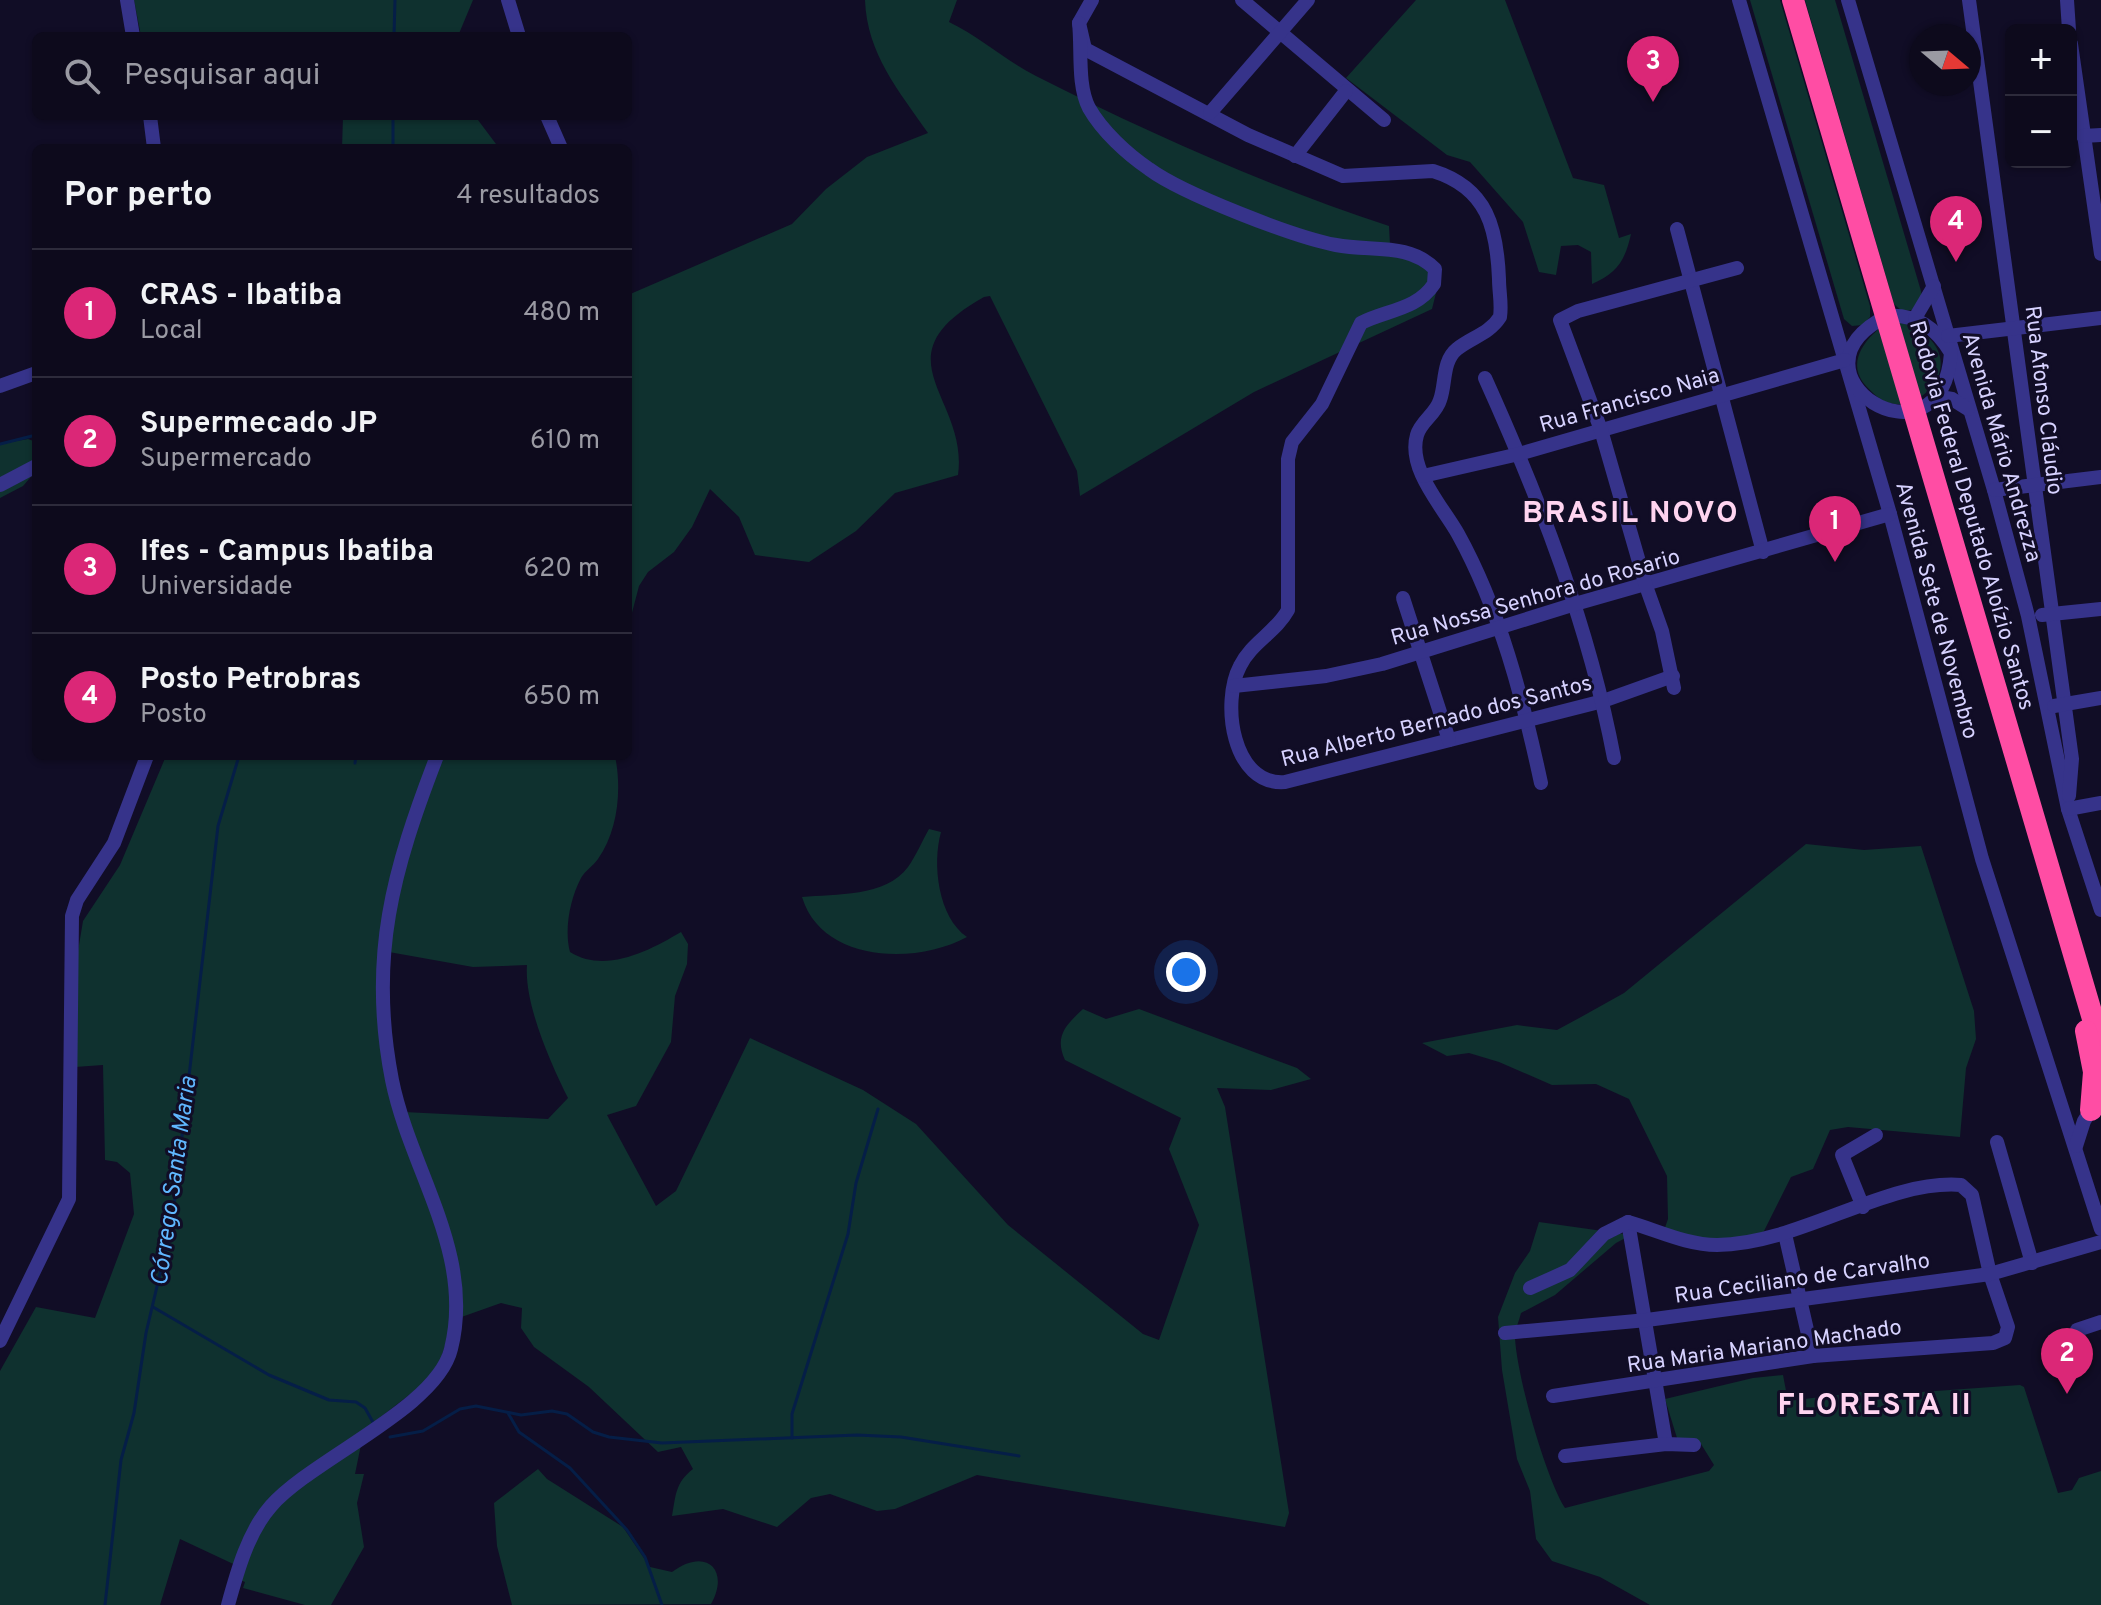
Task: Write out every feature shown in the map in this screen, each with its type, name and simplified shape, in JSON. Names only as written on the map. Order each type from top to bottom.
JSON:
[{"type":"highway","name":"Rodovia Federal Deputado Aloízio Santos","points":[[1793,0],[1887,316],[1906,410],[2101,1046]]},
{"type":"highway","points":[[2087,998],[2086,1032],[2094,1072],[2096,1104]]},
{"type":"street","points":[[127,0],[132,32]]},
{"type":"street","points":[[508,0],[518,32]]},
{"type":"street","points":[[1092,0],[1079,23],[1084,94],[1089,108],[1111,135],[1149,170],[1194,192],[1303,235],[1334,245],[1405,251],[1435,269],[1434,284],[1410,306],[1361,323],[1322,404],[1292,442],[1288,459],[1288,610],[1245,656],[1234,686]]},
{"type":"street","points":[[1242,0],[1384,120]]},
{"type":"street","points":[[1210,113],[1308,0]]},
{"type":"street","name":"Avenida Sete de Novembro","points":[[1739,0],[1890,514],[1982,859],[2100,1220]]},
{"type":"street","name":"Avenida Mário Andrezza","points":[[1848,0],[1994,490],[2028,616],[2068,807],[2101,910]]},
{"type":"street","name":"Rua Afonso Cláudio","points":[[1969,0],[2073,777],[2068,807]]},
{"type":"street","points":[[2067,0],[2069,24]]},
{"type":"street","points":[[1079,23],[1085,49],[1099,59],[1295,156],[1343,176],[1433,171],[1463,185],[1484,209],[1497,242],[1501,310],[1495,324],[1455,350],[1448,360],[1440,403],[1417,436],[1415,447],[1423,476],[1459,535],[1499,628],[1528,721],[1541,783]]},
{"type":"street","points":[[2077,90],[2101,254]]},
{"type":"street","points":[[1295,156],[1346,91]]},
{"type":"street","points":[[150,120],[154,144]]},
{"type":"street","points":[[549,120],[559,144]]},
{"type":"street","points":[[2083,136],[2101,135]]},
{"type":"street","points":[[1677,229],[1763,552]]},
{"type":"street","points":[[1646,586],[1601,430],[1560,327],[1560,320],[1565,314],[1737,268]]},
{"type":"street","points":[[1915,318],[1934,286]]},
{"type":"street","points":[[1871,450],[1872,425],[1886,414],[1906,410],[1935,396],[1947,376],[1951,353],[1936,332],[1915,318],[1887,316],[1864,332],[1851,358],[1849,377],[1863,398],[1873,406],[1906,410]]},
{"type":"street","points":[[1948,336],[2101,318]]},
{"type":"street","points":[[1835,325],[1864,332]]},
{"type":"street","name":"Rua Francisco Naia","points":[[1423,476],[1519,454],[1845,360]]},
{"type":"street","points":[[0,386],[32,374]]},
{"type":"street","points":[[1485,378],[1519,454],[1575,604],[1603,701],[1614,758]]},
{"type":"street","points":[[1935,396],[1952,399],[1968,409]]},
{"type":"street","points":[[0,485],[32,472]]},
{"type":"street","points":[[1994,490],[2101,477]]},
{"type":"street","name":"Rua Nossa Senhora do Rosario","points":[[1234,686],[1353,671],[1890,514]]},
{"type":"street","name":"Rua Alberto Bernado dos Santos","points":[[1234,686],[1233,723],[1241,757],[1252,774],[1263,781],[1285,782],[1674,682],[1646,586]]},
{"type":"street","points":[[1403,598],[1449,740]]},
{"type":"street","points":[[2028,616],[2101,609]]},
{"type":"street","points":[[2048,707],[2101,698]]},
{"type":"street","points":[[0,1341],[69,1199],[72,916],[77,900],[114,843],[145,760]]},
{"type":"street","points":[[228,1605],[248,1545],[269,1507],[432,1384],[451,1349],[453,1275],[438,1211],[392,1080],[382,957],[387,909],[398,863],[436,760]]},
{"type":"street","points":[[2068,807],[2101,803]]},
{"type":"street","points":[[2076,1146],[2096,1104]]},
{"type":"street","points":[[1863,1207],[1842,1155],[1876,1135]]},
{"type":"street","points":[[1997,1142],[2032,1263]]},
{"type":"street","points":[[1530,1288],[1570,1270],[1604,1234],[1628,1222],[1705,1245],[1739,1243],[1785,1234],[1920,1189],[1961,1185],[1972,1195],[1990,1274]]},
{"type":"street","points":[[1628,1222],[1666,1444]]},
{"type":"street","points":[[1785,1234],[1813,1356]]},
{"type":"street","name":"Rua Ceciliano de Carvalho","points":[[1505,1333],[1647,1320],[1990,1274],[2101,1242]]},
{"type":"street","name":"Rua Maria Mariano Machado","points":[[1553,1396],[1813,1356],[1993,1343],[2008,1334],[1990,1274]]},
{"type":"street","points":[[2077,1330],[2101,1322]]},
{"type":"street","points":[[1565,1456],[1666,1444],[1694,1445]]},
{"type":"green space","points":[[134,0],[473,0],[460,32],[140,32]]},
{"type":"green space","points":[[865,0],[957,0],[949,22],[1036,76],[1210,158],[1389,226],[1390,245],[1441,273],[1432,309],[1254,392],[1080,496],[1077,471],[990,296],[984,297],[952,319],[936,340],[931,360],[934,380],[958,447],[958,475],[895,493],[856,531],[809,562],[755,555],[739,517],[710,489],[692,527],[674,552],[648,572],[639,586],[632,613],[632,293],[792,224],[826,189],[867,157],[928,133],[886,71],[867,19]]},
{"type":"green space","points":[[1416,0],[1505,0],[1573,178],[1604,185],[1619,238],[1631,234],[1623,259],[1608,275],[1592,284],[1591,252],[1578,245],[1561,246],[1556,275],[1539,272],[1523,222],[1470,162],[1447,155],[1346,78]]},
{"type":"green space","points":[[1750,0],[1780,0],[1870,306],[1870,317],[1863,325],[1852,326],[1844,319]]},
{"type":"green space","points":[[1805,0],[1835,0],[1921,291],[1922,296],[1913,310],[1902,311],[1894,304]]},
{"type":"green space","points":[[343,120],[478,120],[496,144],[342,144]]},
{"type":"green space","points":[[1897,322],[1924,334],[1939,353],[1941,365],[1938,376],[1931,388],[1918,399]]},
{"type":"green space","points":[[1881,327],[1904,404],[1881,400],[1858,373],[1858,357],[1862,349]]},
{"type":"green space","points":[[32,440],[32,476],[23,486],[0,498],[0,444]]},
{"type":"green space","points":[[164,760],[615,760],[618,796],[614,823],[605,848],[577,886],[569,915],[568,943],[570,952],[598,961],[627,957],[681,932],[688,944],[687,964],[675,996],[671,1042],[636,1106],[607,1115],[656,1206],[676,1191],[750,1038],[863,1090],[916,1124],[1008,1225],[1143,1334],[1159,1340],[1199,1225],[1169,1149],[1181,1118],[1065,1060],[1061,1044],[1064,1032],[1083,1009],[1106,1019],[1139,1009],[1297,1068],[1311,1079],[1271,1090],[1217,1088],[1225,1107],[1289,1513],[1285,1527],[977,1475],[895,1509],[877,1511],[830,1494],[811,1498],[777,1527],[723,1509],[672,1516],[680,1484],[693,1469],[681,1447],[658,1452],[589,1387],[534,1347],[521,1328],[522,1308],[501,1303],[453,1320],[436,1374],[364,1430],[355,1474],[364,1474],[357,1503],[364,1547],[331,1605],[305,1605],[243,1588],[245,1582],[240,1580],[244,1569],[180,1539],[160,1605],[0,1605],[0,1371],[36,1307],[95,1318],[134,1214],[130,1173],[117,1162],[105,1160],[103,1065],[75,1067],[75,969],[83,921],[120,865]],"holes":[[[389,952],[473,967],[527,965],[534,1015],[568,1098],[548,1119],[404,1112],[390,1033]]]},
{"type":"green space","points":[[929,829],[941,832],[937,859],[944,903],[949,917],[967,937],[923,952],[873,952],[850,946],[829,935],[813,919],[802,897],[859,892],[887,884],[908,867]]},
{"type":"green space","points":[[1806,844],[1864,850],[1921,846],[1974,1011],[1976,1039],[1966,1068],[1960,1137],[1848,1127],[1830,1130],[1813,1169],[1791,1177],[1764,1231],[1749,1244],[1662,1236],[1668,1219],[1667,1176],[1629,1099],[1596,1084],[1552,1085],[1499,1062],[1469,1053],[1447,1056],[1422,1043],[1517,1025],[1557,1030],[1624,993]]},
{"type":"green space","points":[[1539,1222],[1631,1235],[1616,1243],[1555,1295],[1521,1313],[1516,1329],[1517,1355],[1533,1425],[1565,1508],[1709,1471],[1714,1465],[1701,1444],[1677,1438],[1665,1399],[1753,1378],[1783,1375],[1788,1401],[1878,1390],[1879,1395],[2020,1385],[2024,1387],[2058,1493],[2072,1490],[2079,1478],[2101,1471],[2101,1605],[1650,1605],[1600,1577],[1552,1561],[1536,1539],[1530,1491],[1517,1459],[1502,1370],[1498,1317],[1515,1273],[1530,1251]]},
{"type":"green space","points":[[538,1469],[547,1479],[623,1527],[650,1567],[672,1572],[696,1561],[712,1566],[718,1581],[711,1604],[512,1605],[497,1546],[494,1503]]},
{"type":"waterway","points":[[394,32],[395,0]]},
{"type":"waterway","points":[[393,120],[393,144]]},
{"type":"waterway","points":[[0,444],[32,436]]},
{"type":"waterway","name":"Córrego Santa Maria","points":[[105,1605],[121,1460],[134,1413],[146,1333],[172,1223],[218,826],[238,760]]},
{"type":"waterway","points":[[792,1438],[792,1414],[848,1234],[856,1183],[878,1109]]},
{"type":"waterway","points":[[153,1307],[269,1375],[329,1400],[356,1402],[365,1408],[374,1424]]},
{"type":"waterway","points":[[390,1437],[423,1431],[460,1409],[476,1406],[521,1415],[552,1411],[567,1414],[593,1432],[609,1437],[662,1443],[857,1435],[901,1437],[1019,1456]]},
{"type":"waterway","points":[[508,1413],[519,1432],[570,1468],[627,1530],[645,1557],[662,1605]]},
{"type":"place","name":"Ifes - Campus Ibatiba","points":[[1653,102]]},
{"type":"place","name":"Posto Petrobras","points":[[1956,262]]},
{"type":"place","name":"CRAS - Ibatiba","points":[[1835,562]]},
{"type":"place","name":"Supermecado JP","points":[[2067,1394]]},
{"type":"district","name":"BRASIL NOVO","points":[[1631,512]]},
{"type":"district","name":"FLORESTA II","points":[[1875,1404]]}]
